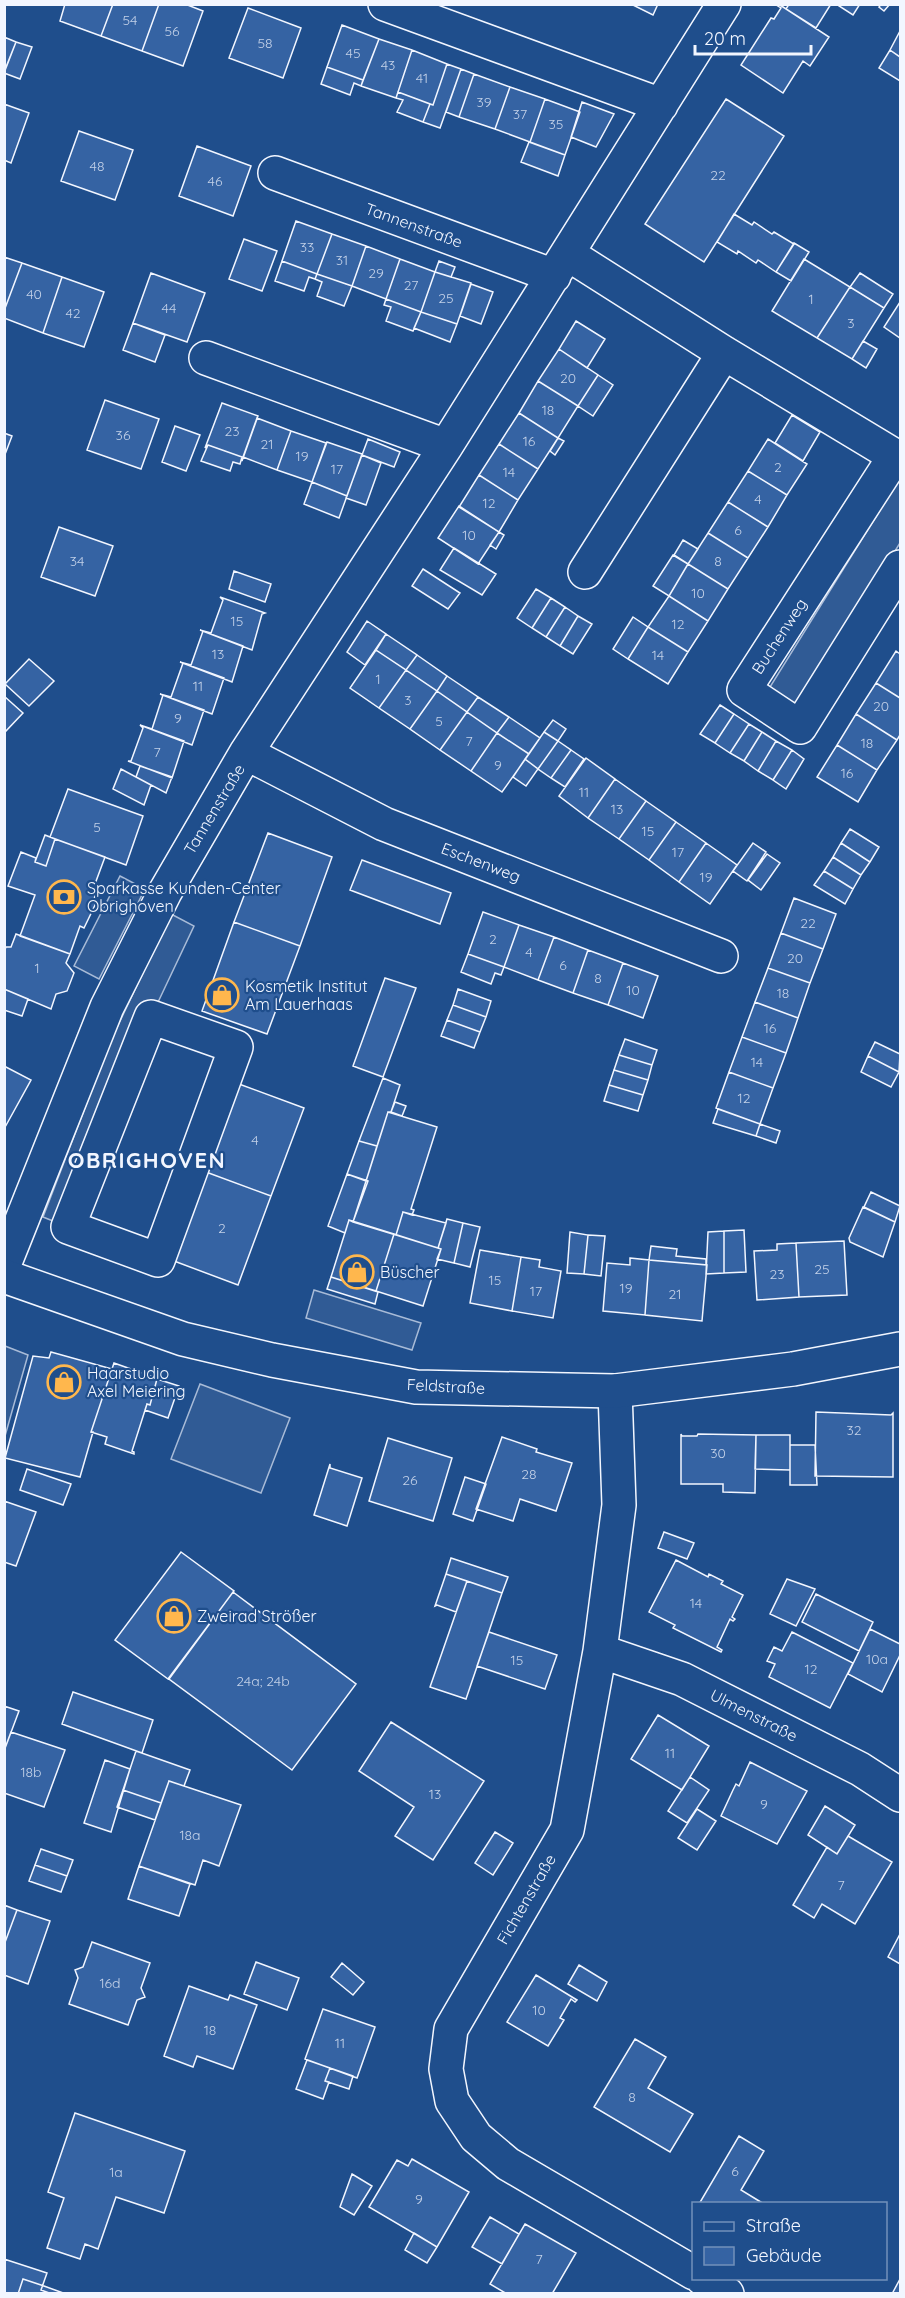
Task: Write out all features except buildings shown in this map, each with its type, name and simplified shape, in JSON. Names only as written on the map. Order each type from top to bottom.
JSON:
[{"type":"street","points":[[386,4],[661,105]]},
{"type":"street","name":"Tannenstraße","points":[[4,1266],[107,1006],[165,892],[246,753],[446,446],[724,4]]},
{"type":"street","name":"Tannenstraße","points":[[275,173],[560,265]]},
{"type":"street","name":"Buchenweg","points":[[560,265],[724,352],[898,458],[744,690],[800,727],[900,567]]},
{"type":"street","points":[[585,572],[724,352]]},
{"type":"street","points":[[206,358],[446,446]]},
{"type":"street","name":"Eschenweg","points":[[246,753],[384,824],[721,956]]},
{"type":"street","points":[[151,1017],[236,1047],[158,1260],[68,1227],[151,1017]]},
{"type":"street","name":"Feldstraße","points":[[4,1276],[183,1339],[272,1360],[416,1387],[615,1391],[793,1368],[900,1349]]},
{"type":"street","name":"Fichtenstraße","points":[[615,1391],[619,1505],[600,1651],[567,1830],[450,2029],[446,2069],[452,2101],[476,2137],[508,2164],[692,2272]]},
{"type":"street","name":"Ulmenstraße","points":[[600,1651],[682,1679],[860,1769],[900,1795]]},
{"type":"street","points":[[705,2280],[727,2294]]},
{"type":"shaded area","points":[[900,478],[900,543],[794,713],[765,695]]},
{"type":"shaded area","points":[[120,876],[145,889],[99,979],[74,966]]},
{"type":"shaded area","points":[[171,914],[194,926],[151,1017],[68,1227],[43,1217],[111,1040]]},
{"type":"shaded area","points":[[314,1290],[421,1323],[412,1350],[306,1318]]},
{"type":"shaded area","points":[[5,1346],[28,1355],[5,1436],[4,1348]]},
{"type":"shaded area","points":[[200,1384],[290,1418],[261,1493],[171,1459]]},
{"type":"place","name":"Sparkasse Kunden-Center Obrighoven","points":[[64,897]]},
{"type":"place","name":"Kosmetik Institut Am Lauerhaas","points":[[222,995]]},
{"type":"place","name":"Büscher","points":[[357,1272]]},
{"type":"place","name":"Haarstudio Axel Meiering","points":[[64,1382]]},
{"type":"place","name":"Zweirad Strößer","points":[[174,1616]]},
{"type":"district","name":"OBRIGHOVEN","points":[[147,1160]]}]
